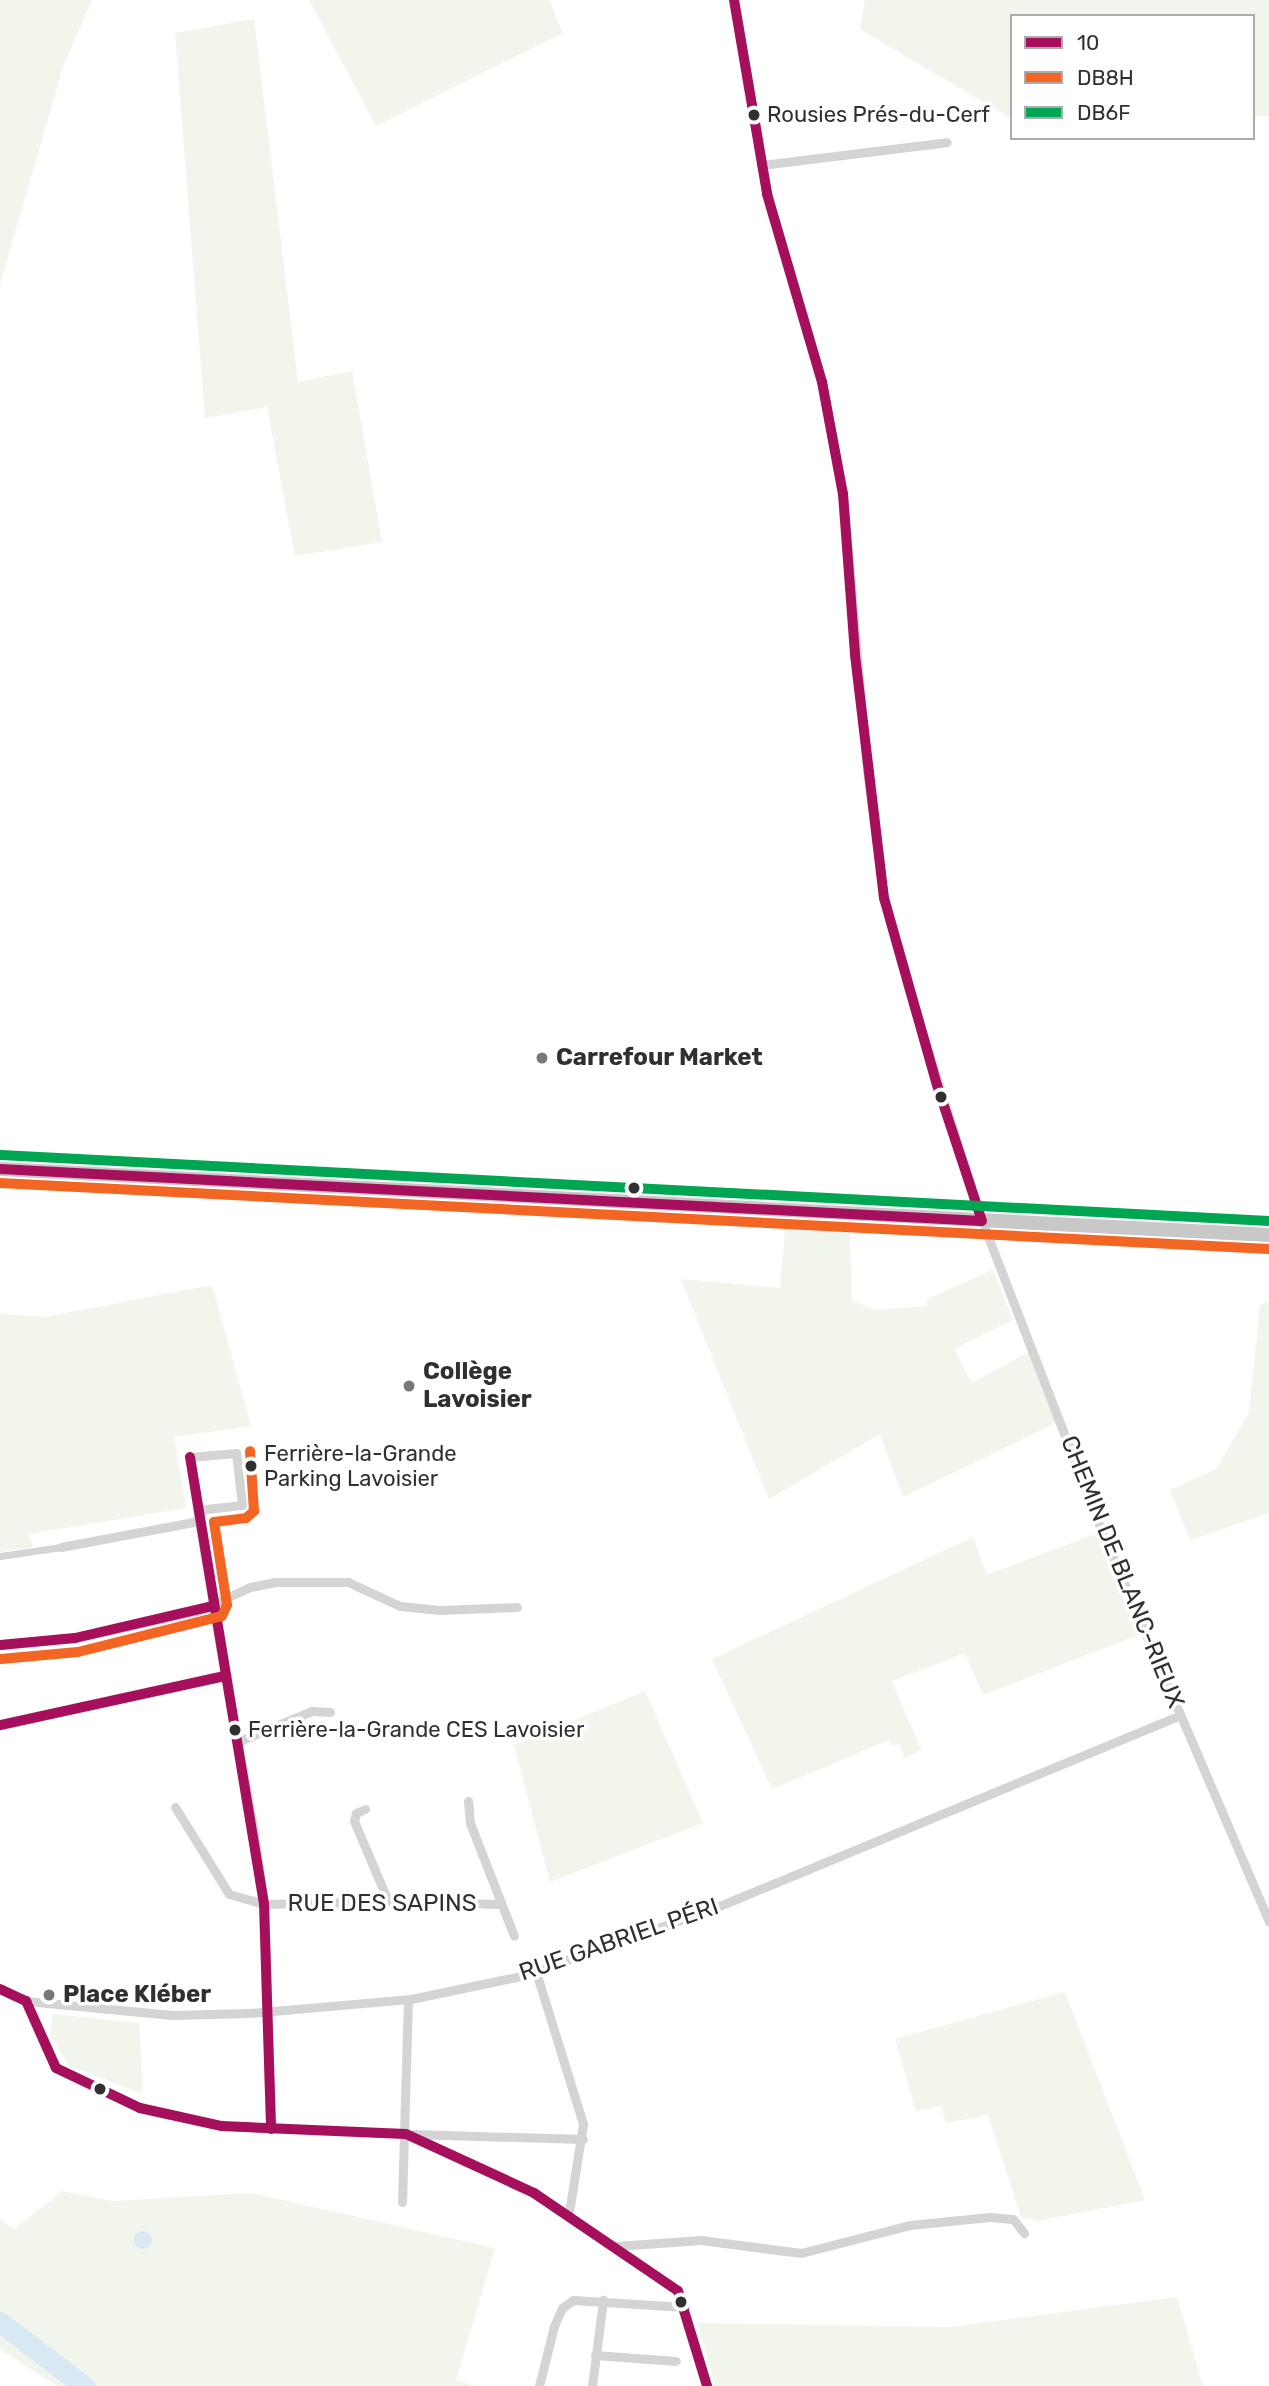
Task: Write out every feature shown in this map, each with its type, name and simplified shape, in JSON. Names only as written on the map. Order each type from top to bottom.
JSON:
[{"type":"main road","points":[[0,1169],[1269,1235]]},
{"type":"street","name":"CHEMIN DE BLANC-RIEUX","points":[[734,0],[761,165],[822,382],[848,550],[867,771],[884,898],[937,1085],[982,1221],[1178,1716],[1269,1921]]},
{"type":"street","points":[[761,165],[947,142]]},
{"type":"street","points":[[198,1510],[243,1505],[236,1453],[190,1457],[199,1521],[213,1606],[264,1904],[271,2129]]},
{"type":"street","points":[[0,1556],[199,1521]]},
{"type":"street","points":[[0,1645],[75,1638],[213,1606],[250,1587],[314,1579],[348,1582],[400,1606],[440,1611],[517,1608]]},
{"type":"street","points":[[0,1726],[225,1676]]},
{"type":"street","points":[[237,1742],[312,1711],[330,1712]]},
{"type":"street","name":"RUE GABRIEL PÉRI","points":[[0,1989],[26,2001],[172,2015],[268,2011],[408,1999],[536,1972],[925,1825],[1178,1716]]},
{"type":"street","points":[[468,1801],[470,1823],[497,1888],[499,1904],[514,1936]]},
{"type":"street","name":"RUE DES SAPINS","points":[[175,1807],[229,1894],[264,1904],[388,1901],[499,1904]]},
{"type":"street","points":[[365,1809],[356,1813],[354,1821],[388,1901]]},
{"type":"street","points":[[536,1972],[583,2124],[583,2138],[569,2212]]},
{"type":"street","points":[[402,2202],[408,1999]]},
{"type":"street","points":[[26,2001],[50,2058],[64,2074],[174,2118],[271,2129],[583,2138]]},
{"type":"street","points":[[406,2134],[569,2212],[678,2291],[707,2386]]},
{"type":"street","points":[[616,2246],[701,2240],[757,2249],[817,2252],[859,2235],[949,2218],[1013,2219],[1024,2233]]},
{"type":"street","points":[[538,2386],[562,2308],[573,2300],[685,2307]]},
{"type":"street","points":[[592,2386],[603,2300]]},
{"type":"street","points":[[595,2356],[676,2361]]},
{"type":"shaded area","points":[[0,0],[92,0],[64,64],[0,284]]},
{"type":"shaded area","points":[[309,0],[549,0],[563,33],[376,126]]},
{"type":"shaded area","points":[[865,0],[1269,0],[1269,116],[1255,116],[1255,14],[1010,14],[1010,118],[860,29]]},
{"type":"shaded area","points":[[254,19],[298,382],[352,371],[382,542],[295,556],[267,407],[205,418],[175,33]]},
{"type":"shaded area","points":[[785,1230],[850,1231],[852,1301],[875,1310],[927,1306],[927,1299],[993,1270],[1013,1320],[954,1349],[972,1383],[1029,1352],[1056,1423],[903,1497],[880,1434],[769,1499],[681,1279],[780,1288]]},
{"type":"shaded area","points":[[212,1285],[251,1426],[174,1437],[186,1508],[28,1534],[33,1547],[0,1552],[0,1314],[45,1317]]},
{"type":"shaded area","points":[[1269,1302],[1269,1513],[1190,1540],[1170,1490],[1216,1469],[1249,1413],[1260,1304]]},
{"type":"shaded area","points":[[1095,1534],[1138,1635],[983,1695],[965,1653],[892,1681],[921,1750],[905,1758],[899,1744],[892,1746],[889,1740],[772,1789],[712,1659],[973,1537],[987,1575]]},
{"type":"shaded area","points":[[645,1691],[703,1823],[550,1882],[514,1745]]},
{"type":"shaded area","points":[[1065,1992],[1145,2200],[1038,2221],[1021,2217],[988,2115],[946,2123],[941,2106],[916,2111],[895,2039]]},
{"type":"shaded area","points":[[53,2014],[139,2023],[143,2094],[68,2065],[50,2033]]},
{"type":"shaded area","points":[[62,2191],[113,2201],[251,2193],[495,2248],[456,2380],[474,2386],[57,2386],[0,2349],[0,2219],[14,2229]]},
{"type":"shaded area","points":[[143,2231],[149,2234],[152,2240],[149,2246],[143,2249],[137,2246],[134,2240],[137,2234]]},
{"type":"shaded area","points":[[1177,2297],[1203,2386],[715,2386],[698,2323],[951,2327]]},
{"type":"waterway","points":[[0,2322],[84,2386]]},
{"type":"transit line","name":"10","points":[[734,0],[767,194],[822,382],[843,494],[855,655],[884,898],[937,1085],[982,1221]]},
{"type":"transit line","name":"DB6F","points":[[1,1155],[1269,1221]]},
{"type":"transit line","name":"10","points":[[0,1169],[982,1221]]},
{"type":"transit line","name":"DB8H","points":[[0,1183],[1268,1249]]},
{"type":"transit line","name":"DB8H","points":[[1,1659],[78,1652],[222,1616],[227,1605],[214,1522],[246,1518],[254,1511],[250,1451]]},
{"type":"transit line","name":"10","points":[[190,1457],[264,1904],[271,2129]]},
{"type":"transit line","name":"10","points":[[0,1645],[75,1638],[213,1606]]},
{"type":"transit line","name":"10","points":[[0,1725],[225,1676]]},
{"type":"transit line","name":"10","points":[[0,1989],[26,2001],[56,2068],[140,2108],[222,2126],[406,2134],[534,2193],[678,2291],[707,2386]]},
{"type":"place","name":"Rousies Prés-du-Cerf","points":[[754,115]]},
{"type":"place","name":"Carrefour Market","points":[[542,1058]]},
{"type":"place","name":"Collège Lavoisier","points":[[409,1386]]},
{"type":"place","name":"Ferrière-la-Grande Parking Lavoisier","points":[[251,1466]]},
{"type":"place","name":"Ferrière-la-Grande CES Lavoisier","points":[[235,1730]]},
{"type":"place","name":"Place Kléber","points":[[49,1995]]}]
